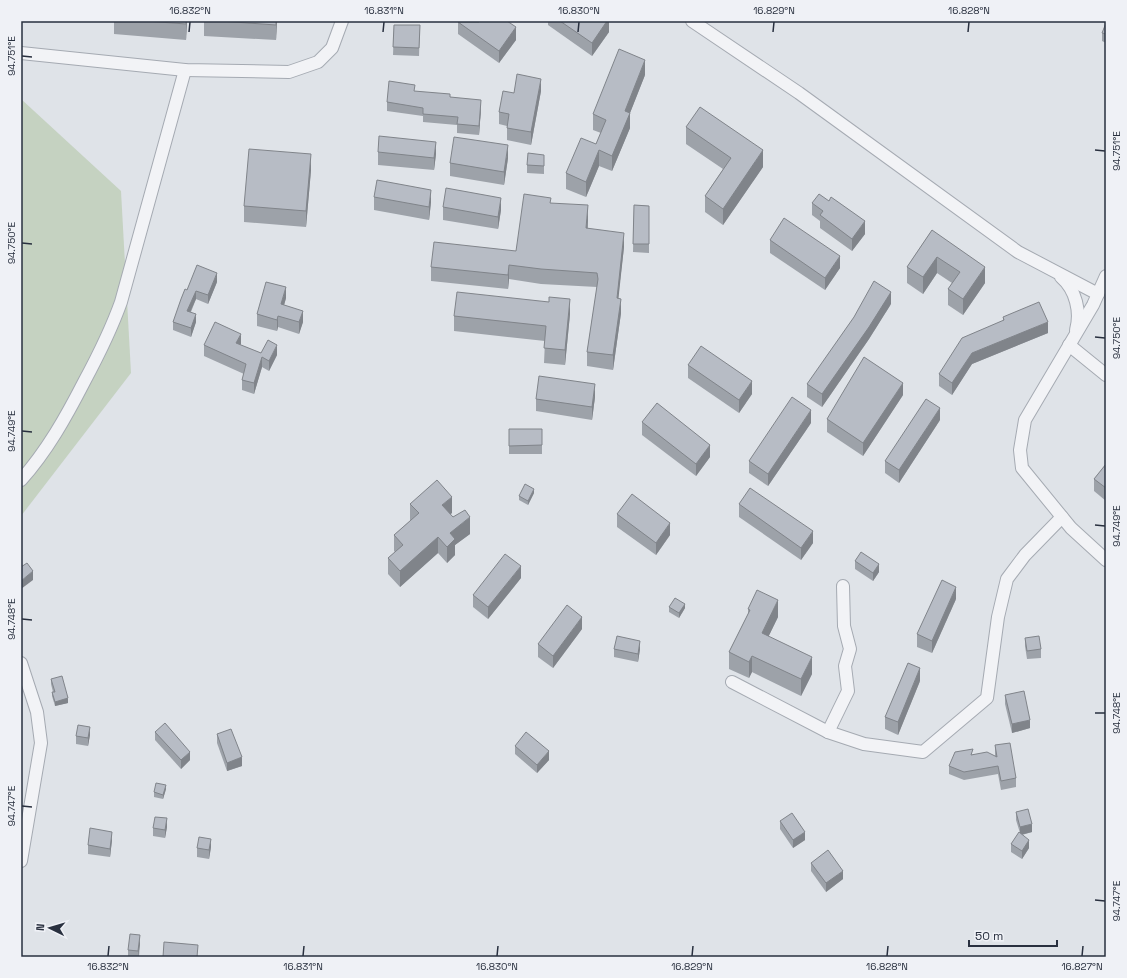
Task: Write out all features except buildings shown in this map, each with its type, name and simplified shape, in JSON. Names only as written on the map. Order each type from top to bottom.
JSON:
[{"type":"street","points":[[21,54],[185,70],[289,72],[318,62],[332,48],[342,21]]},
{"type":"street","points":[[692,21],[799,94],[1018,252],[1098,294]]},
{"type":"street","points":[[21,480],[34,466],[66,417],[111,331],[121,302],[185,70]]},
{"type":"street","points":[[1052,270],[1064,280],[1073,292],[1078,306],[1078,322],[1071,341]]},
{"type":"street","points":[[1106,276],[1098,294],[1025,420],[1020,450],[1022,468],[1071,528],[1106,560]]},
{"type":"street","points":[[1071,341],[1106,375]]},
{"type":"street","points":[[732,682],[828,732],[864,744],[923,752],[987,698],[998,617],[1007,579],[1025,555],[1062,517]]},
{"type":"street","points":[[828,732],[848,691],[845,666],[850,649],[844,626],[843,586]]},
{"type":"street","points":[[21,663],[38,712],[41,743],[21,861]]},
{"type":"green space","points":[[21,99],[121,191],[131,373],[21,516]]}]
